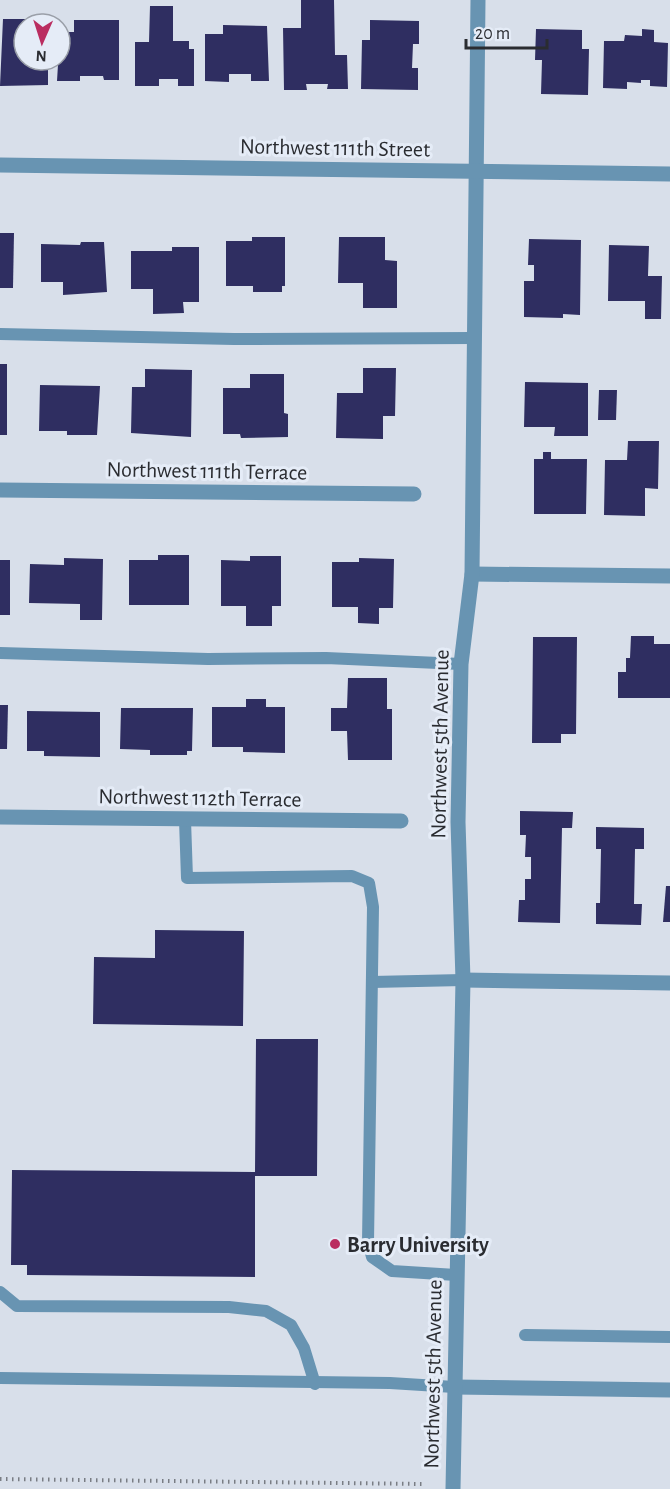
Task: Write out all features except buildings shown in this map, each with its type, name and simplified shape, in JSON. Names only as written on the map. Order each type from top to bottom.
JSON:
[{"type":"street","name":"Northwest 5th Avenue","points":[[453,1489],[463,980],[458,822],[461,664],[472,574],[477,0]]},
{"type":"street","name":"Northwest 111th Street","points":[[0,165],[670,174]]},
{"type":"street","name":"Northwest 111th Terrace","points":[[0,490],[414,494]]},
{"type":"street","points":[[472,574],[670,576]]},
{"type":"street","name":"Northwest 112th Terrace","points":[[0,817],[400,821]]},
{"type":"street","points":[[463,980],[670,983]]},
{"type":"street","points":[[454,1387],[670,1390]]},
{"type":"lane","points":[[0,334],[234,339],[473,338]]},
{"type":"lane","points":[[0,653],[208,659],[326,658],[461,664]]},
{"type":"lane","points":[[185,820],[187,878],[352,876],[369,883],[373,907],[368,1242],[372,1257],[392,1271],[456,1275]]},
{"type":"lane","points":[[372,982],[463,980]]},
{"type":"lane","points":[[0,1292],[17,1306],[230,1308],[266,1311],[291,1325],[304,1348],[315,1383]]},
{"type":"lane","points":[[525,1335],[670,1337]]},
{"type":"lane","points":[[0,1378],[390,1383],[454,1387]]},
{"type":"path","points":[[0,1479],[424,1484]]},
{"type":"place","name":"Barry University","points":[[335,1244]]}]
